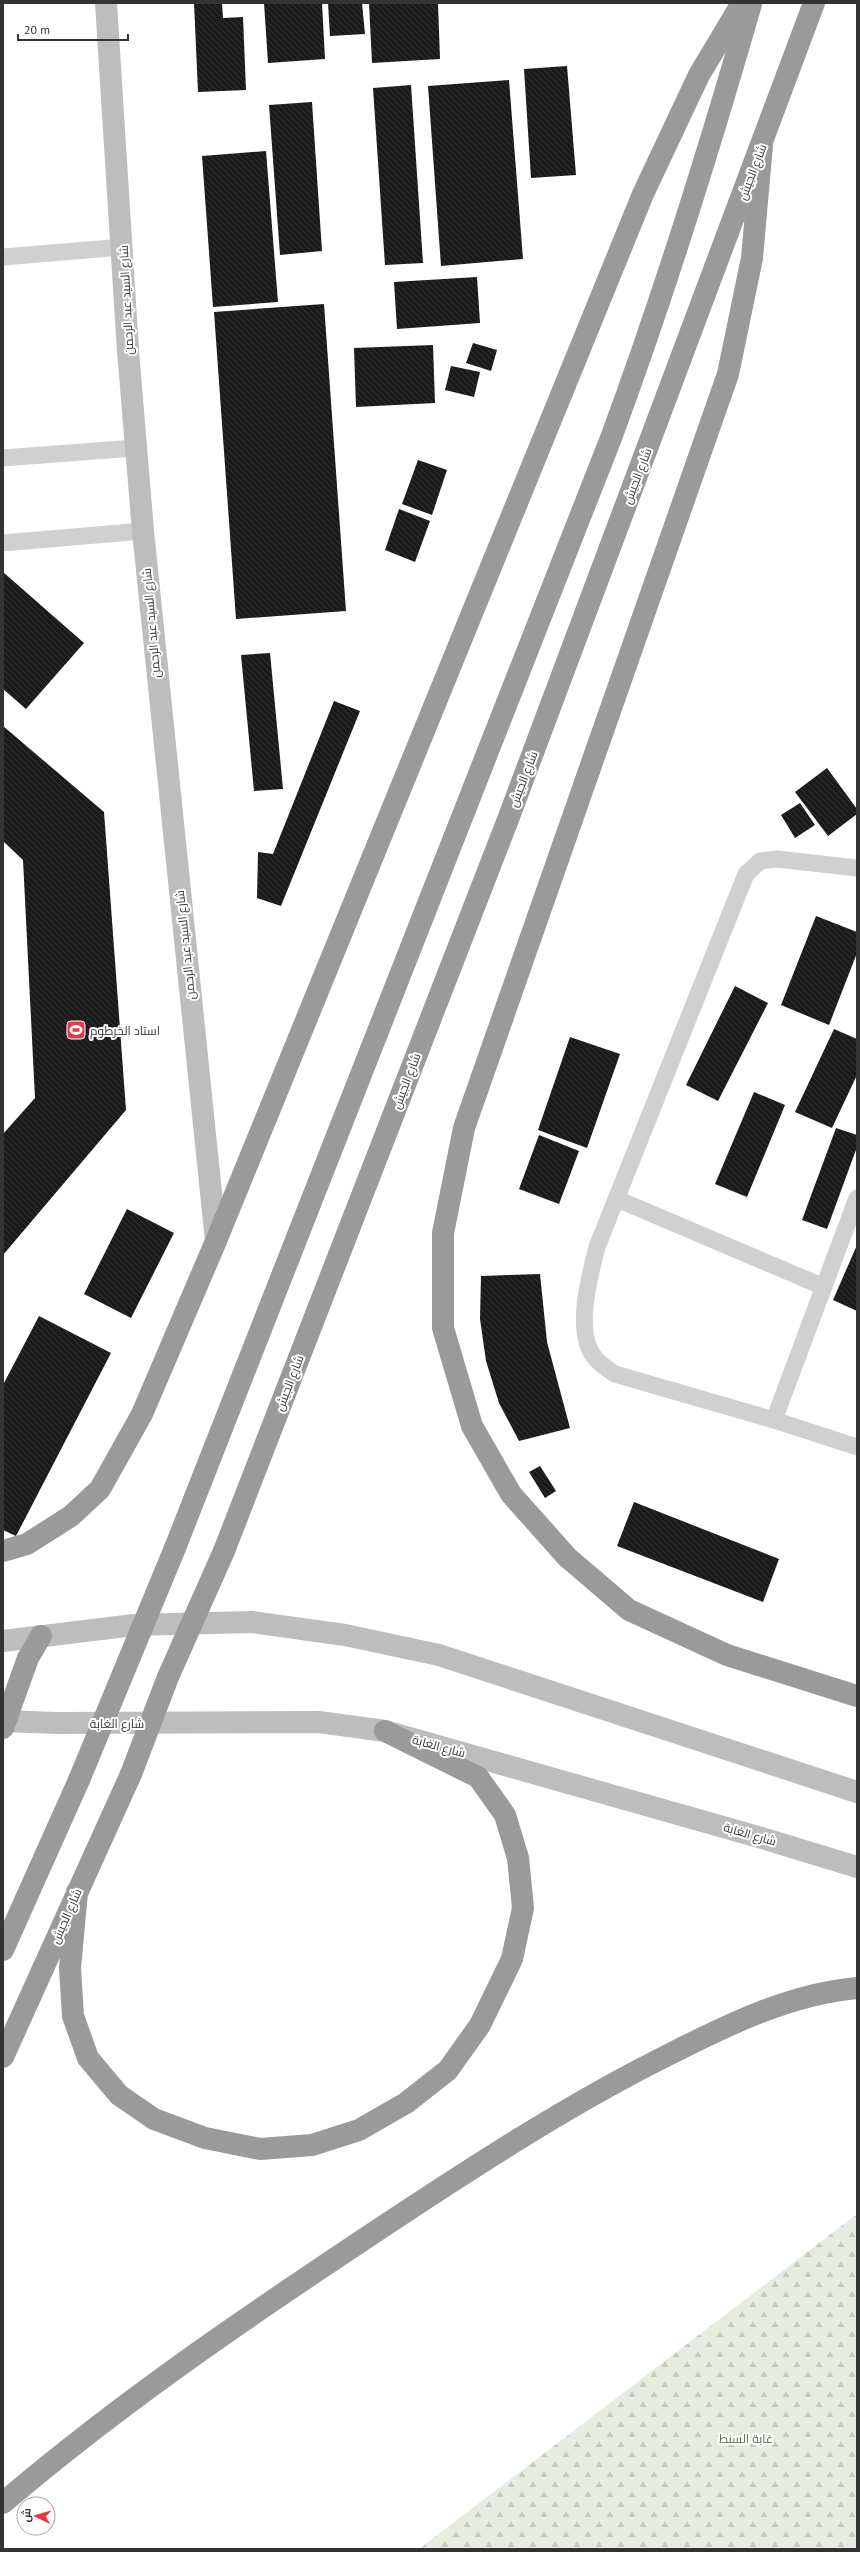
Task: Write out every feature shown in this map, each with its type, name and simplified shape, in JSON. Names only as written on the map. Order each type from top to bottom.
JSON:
[{"type":"highway","points":[[3,1551],[27,1544],[71,1516],[100,1489],[142,1414],[216,1241],[643,194],[699,75],[742,3]]},
{"type":"highway","points":[[3,1950],[79,1780],[175,1548],[611,438],[646,342],[719,116],[751,3]]},
{"type":"highway","name":"شارع الجيش","points":[[3,2057],[130,1774],[166,1683],[224,1552],[501,837],[762,145],[814,3]]},
{"type":"highway","points":[[762,145],[752,258],[728,374],[464,1128],[443,1233],[443,1328],[472,1426],[512,1494],[567,1557],[629,1610],[727,1655],[857,1696]]},
{"type":"highway","points":[[4,1723],[28,1658],[41,1636]]},
{"type":"highway","points":[[77,1892],[70,1968],[73,2016],[88,2058],[119,2095],[154,2119],[205,2138],[260,2149],[312,2145],[360,2130],[406,2103],[448,2070],[480,2025],[512,1959],[524,1908],[518,1858],[506,1814],[478,1777],[384,1731]]},
{"type":"highway","points":[[3,2504],[62,2453],[254,2311],[499,2150],[605,2086],[705,2036],[784,2003],[857,1988]]},
{"type":"main road","name":"شارع السيد عبد الرحمن","points":[[106,3],[135,448],[216,1241]]},
{"type":"main road","points":[[3,1641],[134,1625],[252,1622],[345,1635],[439,1656],[857,1792]]},
{"type":"main road","name":"شارع الغابة","points":[[4,1723],[319,1722],[384,1731],[762,1838],[857,1867]]},
{"type":"lane","points":[[3,257],[123,248]]},
{"type":"lane","points":[[3,458],[135,448]]},
{"type":"lane","points":[[3,543],[143,531]]},
{"type":"lane","points":[[857,868],[777,859],[760,861],[746,874],[597,1247],[585,1298],[586,1336],[595,1358],[615,1374],[774,1420],[857,1446]]},
{"type":"lane","points":[[774,1420],[857,1198]]},
{"type":"lane","points":[[617,1199],[824,1287]]},
{"type":"green space","name":"غابة السنط","points":[[857,2214],[857,2549],[419,2549]]},
{"type":"building","points":[[194,3],[222,3],[223,18],[243,17],[246,90],[198,92]]},
{"type":"building","points":[[264,3],[322,3],[325,59],[268,63]]},
{"type":"building","points":[[328,3],[362,3],[365,34],[330,36]]},
{"type":"building","points":[[369,3],[438,3],[440,59],[372,63]]},
{"type":"building","points":[[567,66],[576,175],[531,178],[524,69]]},
{"type":"building","points":[[509,80],[523,259],[441,266],[428,86]]},
{"type":"building","points":[[411,85],[423,263],[385,265],[373,88]]},
{"type":"building","points":[[312,102],[322,251],[280,255],[269,105]]},
{"type":"building","points":[[266,151],[278,302],[213,307],[202,156]]},
{"type":"building","points":[[477,277],[480,323],[397,329],[394,282]]},
{"type":"building","points":[[324,304],[346,611],[236,619],[214,312]]},
{"type":"building","points":[[473,343],[497,350],[491,371],[466,363]]},
{"type":"building","points":[[433,345],[435,403],[356,407],[354,348]]},
{"type":"building","points":[[451,366],[480,372],[474,397],[445,390]]},
{"type":"building","points":[[418,460],[447,470],[432,515],[402,504]]},
{"type":"building","points":[[399,509],[430,521],[415,562],[385,550]]},
{"type":"building","points":[[3,572],[84,643],[26,709],[3,689]]},
{"type":"building","points":[[270,653],[283,789],[254,791],[241,655]]},
{"type":"building","points":[[334,701],[360,711],[281,906],[257,898],[258,852],[273,854]]},
{"type":"building","name":"استاد الخرطوم","points":[[3,726],[104,812],[126,1110],[3,1255],[3,1134],[35,1098],[23,860],[3,841]]},
{"type":"building","points":[[827,768],[857,809],[857,814],[828,836],[795,792]]},
{"type":"building","points":[[800,803],[815,825],[795,838],[781,815]]},
{"type":"building","points":[[816,916],[857,932],[857,953],[829,1025],[781,1005]]},
{"type":"building","points":[[735,986],[768,1003],[718,1101],[686,1085]]},
{"type":"building","points":[[834,1029],[857,1039],[857,1075],[832,1128],[795,1112]]},
{"type":"building","points":[[570,1037],[620,1054],[587,1148],[538,1130]]},
{"type":"building","points":[[754,1092],[785,1105],[747,1197],[715,1184]]},
{"type":"building","points":[[836,1128],[857,1135],[857,1147],[827,1229],[802,1220]]},
{"type":"building","points":[[539,1135],[579,1151],[559,1204],[519,1189]]},
{"type":"building","points":[[127,1209],[174,1233],[131,1318],[84,1294]]},
{"type":"building","points":[[857,1245],[857,1311],[833,1300]]},
{"type":"building","points":[[540,1274],[547,1342],[570,1428],[519,1441],[499,1403],[486,1361],[480,1319],[481,1276]]},
{"type":"building","points":[[39,1316],[111,1353],[16,1536],[3,1530],[3,1385]]},
{"type":"building","points":[[540,1466],[556,1491],[545,1498],[529,1472]]},
{"type":"building","points":[[634,1502],[779,1559],[763,1602],[617,1546]]},
{"type":"place","name":"استاد الخرطوم","points":[[76,1030]]}]
